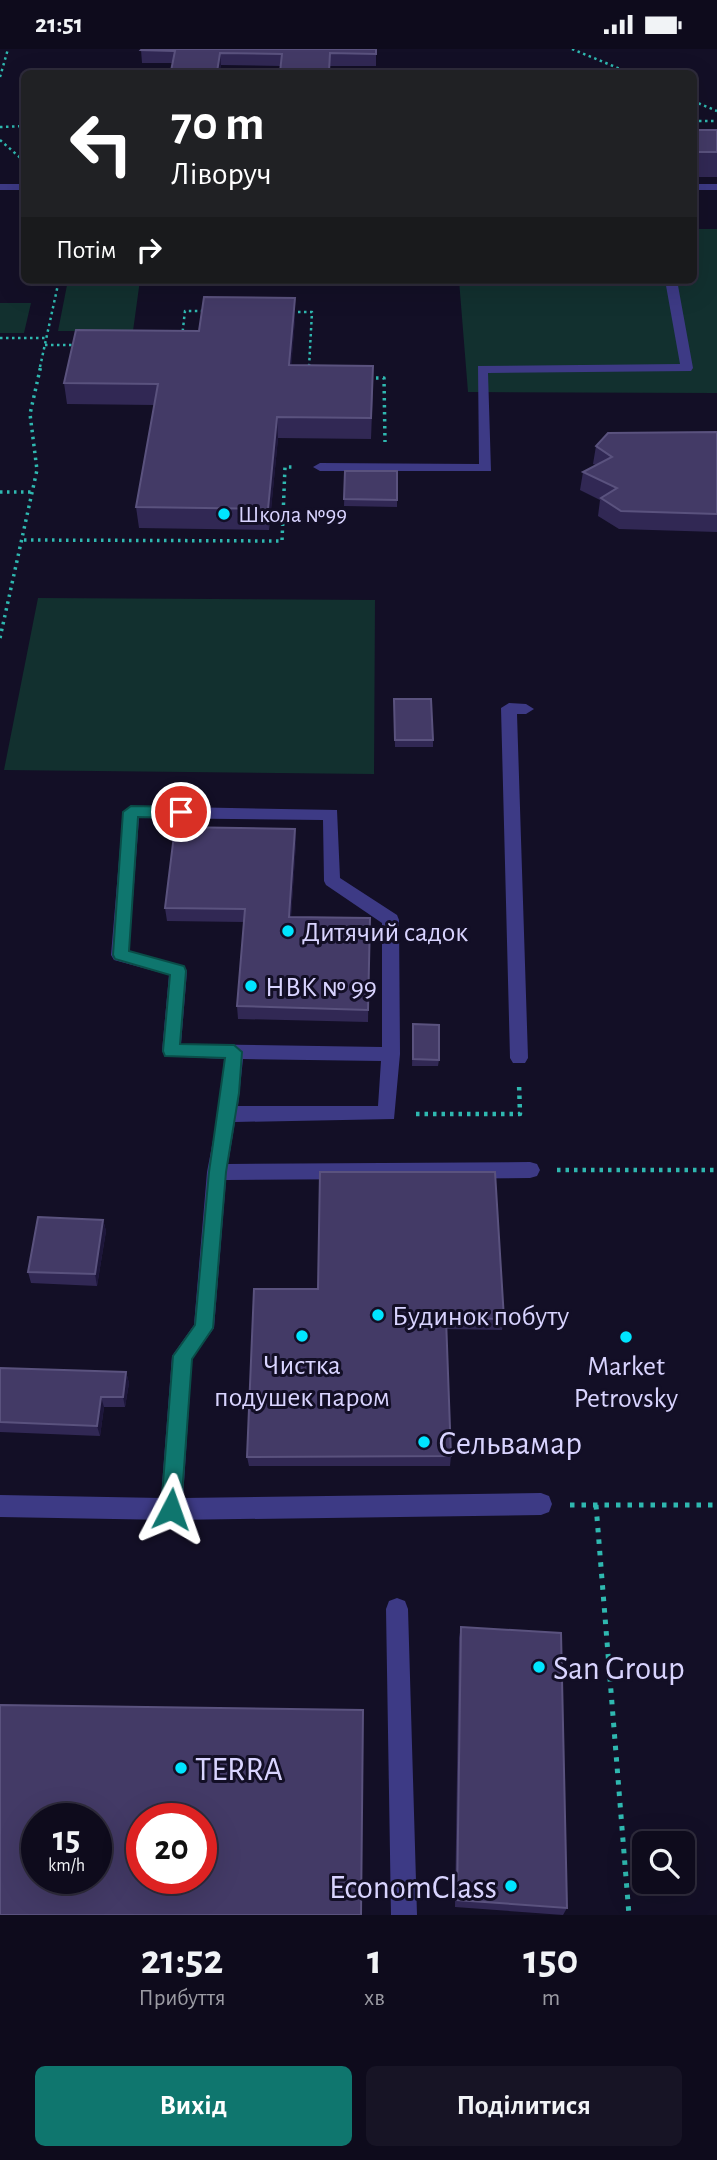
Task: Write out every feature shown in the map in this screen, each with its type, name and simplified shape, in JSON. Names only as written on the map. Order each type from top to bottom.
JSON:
[{"type":"lane","points":[[0,187],[21,187]]},
{"type":"lane","points":[[697,187],[717,187]]},
{"type":"lane","points":[[320,467],[486,468],[482,369],[687,367],[672,284]]},
{"type":"lane","points":[[519,1058],[509,708],[526,709]]},
{"type":"lane","points":[[227,1114],[387,1114],[391,1054],[391,920],[332,881],[331,814],[131,812],[120,955],[178,971],[171,1051],[391,1054]]},
{"type":"lane","points":[[171,1509],[183,1356],[204,1328],[218,1172],[234,1052]]},
{"type":"lane","points":[[218,1172],[530,1170]]},
{"type":"lane","points":[[0,1506],[171,1509],[541,1504]]},
{"type":"lane","points":[[397,1609],[404,1915]]},
{"type":"path","points":[[0,76],[8,49]]},
{"type":"path","points":[[572,49],[622,70]]},
{"type":"path","points":[[697,103],[717,111]]},
{"type":"path","points":[[697,121],[717,121]]},
{"type":"path","points":[[0,127],[21,126]]},
{"type":"path","points":[[0,140],[21,158]]},
{"type":"path","points":[[0,638],[24,540],[37,470],[30,414],[58,284]]},
{"type":"path","points":[[181,345],[185,311],[210,311]]},
{"type":"path","points":[[286,311],[312,312],[309,378]]},
{"type":"path","points":[[0,338],[46,338]]},
{"type":"path","points":[[45,345],[86,345]]},
{"type":"path","points":[[359,378],[384,378],[385,468]]},
{"type":"path","points":[[24,540],[282,541],[285,467],[320,467]]},
{"type":"path","points":[[0,492],[33,492]]},
{"type":"path","points":[[387,1114],[520,1115],[519,1058]]},
{"type":"path","points":[[530,1170],[717,1170]]},
{"type":"path","points":[[541,1504],[717,1505]]},
{"type":"path","points":[[596,1505],[629,1915]]},
{"type":"green space","points":[[697,229],[717,229],[717,393],[468,392],[459,284],[697,284]]},
{"type":"green space","points":[[67,284],[139,284],[133,331],[58,331]]},
{"type":"green space","points":[[0,303],[31,303],[24,333],[0,333]]},
{"type":"green space","points":[[38,598],[375,600],[374,774],[4,770]]},
{"type":"building","points":[[376,49],[376,54],[330,53],[329,70],[280,70],[282,54],[220,53],[217,70],[171,70],[175,51],[141,50]]},
{"type":"building","points":[[697,130],[717,130],[717,152],[697,152]]},
{"type":"building","points":[[204,297],[295,298],[289,365],[373,366],[371,418],[277,417],[268,509],[136,507],[158,384],[64,383],[76,330],[199,331]]},
{"type":"building","points":[[717,432],[717,514],[621,511],[601,498],[617,488],[583,472],[612,457],[596,446],[608,433]]},
{"type":"building","points":[[345,471],[397,471],[397,500],[344,499]]},
{"type":"building","points":[[394,699],[431,699],[433,740],[395,740]]},
{"type":"building","name":"Дитячий садок","points":[[175,827],[295,829],[289,917],[370,918],[368,1010],[237,1006],[245,909],[165,908]]},
{"type":"building","points":[[413,1024],[439,1025],[439,1060],[413,1059]]},
{"type":"building","name":"Будинок побуту","points":[[320,1172],[495,1172],[504,1319],[446,1318],[451,1456],[247,1457],[254,1289],[318,1289]]},
{"type":"building","points":[[38,1217],[103,1220],[95,1274],[28,1272]]},
{"type":"building","points":[[0,1368],[126,1372],[123,1397],[101,1397],[97,1426],[0,1422]]},
{"type":"building","points":[[461,1627],[561,1633],[567,1908],[457,1900]]},
{"type":"building","name":"TERRA","points":[[0,1705],[363,1710],[361,1915],[0,1915]]},
{"type":"place","name":"Школа №99","points":[[224,514]]},
{"type":"place","name":"Дитячий садок","points":[[288,931]]},
{"type":"place","name":"НВК № 99","points":[[251,986]]},
{"type":"place","name":"Будинок побуту","points":[[378,1315]]},
{"type":"place","name":"Чистка подушек паром","points":[[302,1336]]},
{"type":"place","name":"Market Petrovsky","points":[[626,1337]]},
{"type":"place","name":"Сельвамар","points":[[424,1442]]},
{"type":"place","name":"San Group","points":[[539,1667]]},
{"type":"place","name":"TERRA","points":[[181,1768]]},
{"type":"place","name":"EconomClass","points":[[511,1886]]},
{"type":"route","points":[[171,1509],[183,1356],[204,1328],[218,1172],[231,1093],[234,1052],[171,1051],[178,971],[120,955],[131,812],[181,812]]}]
